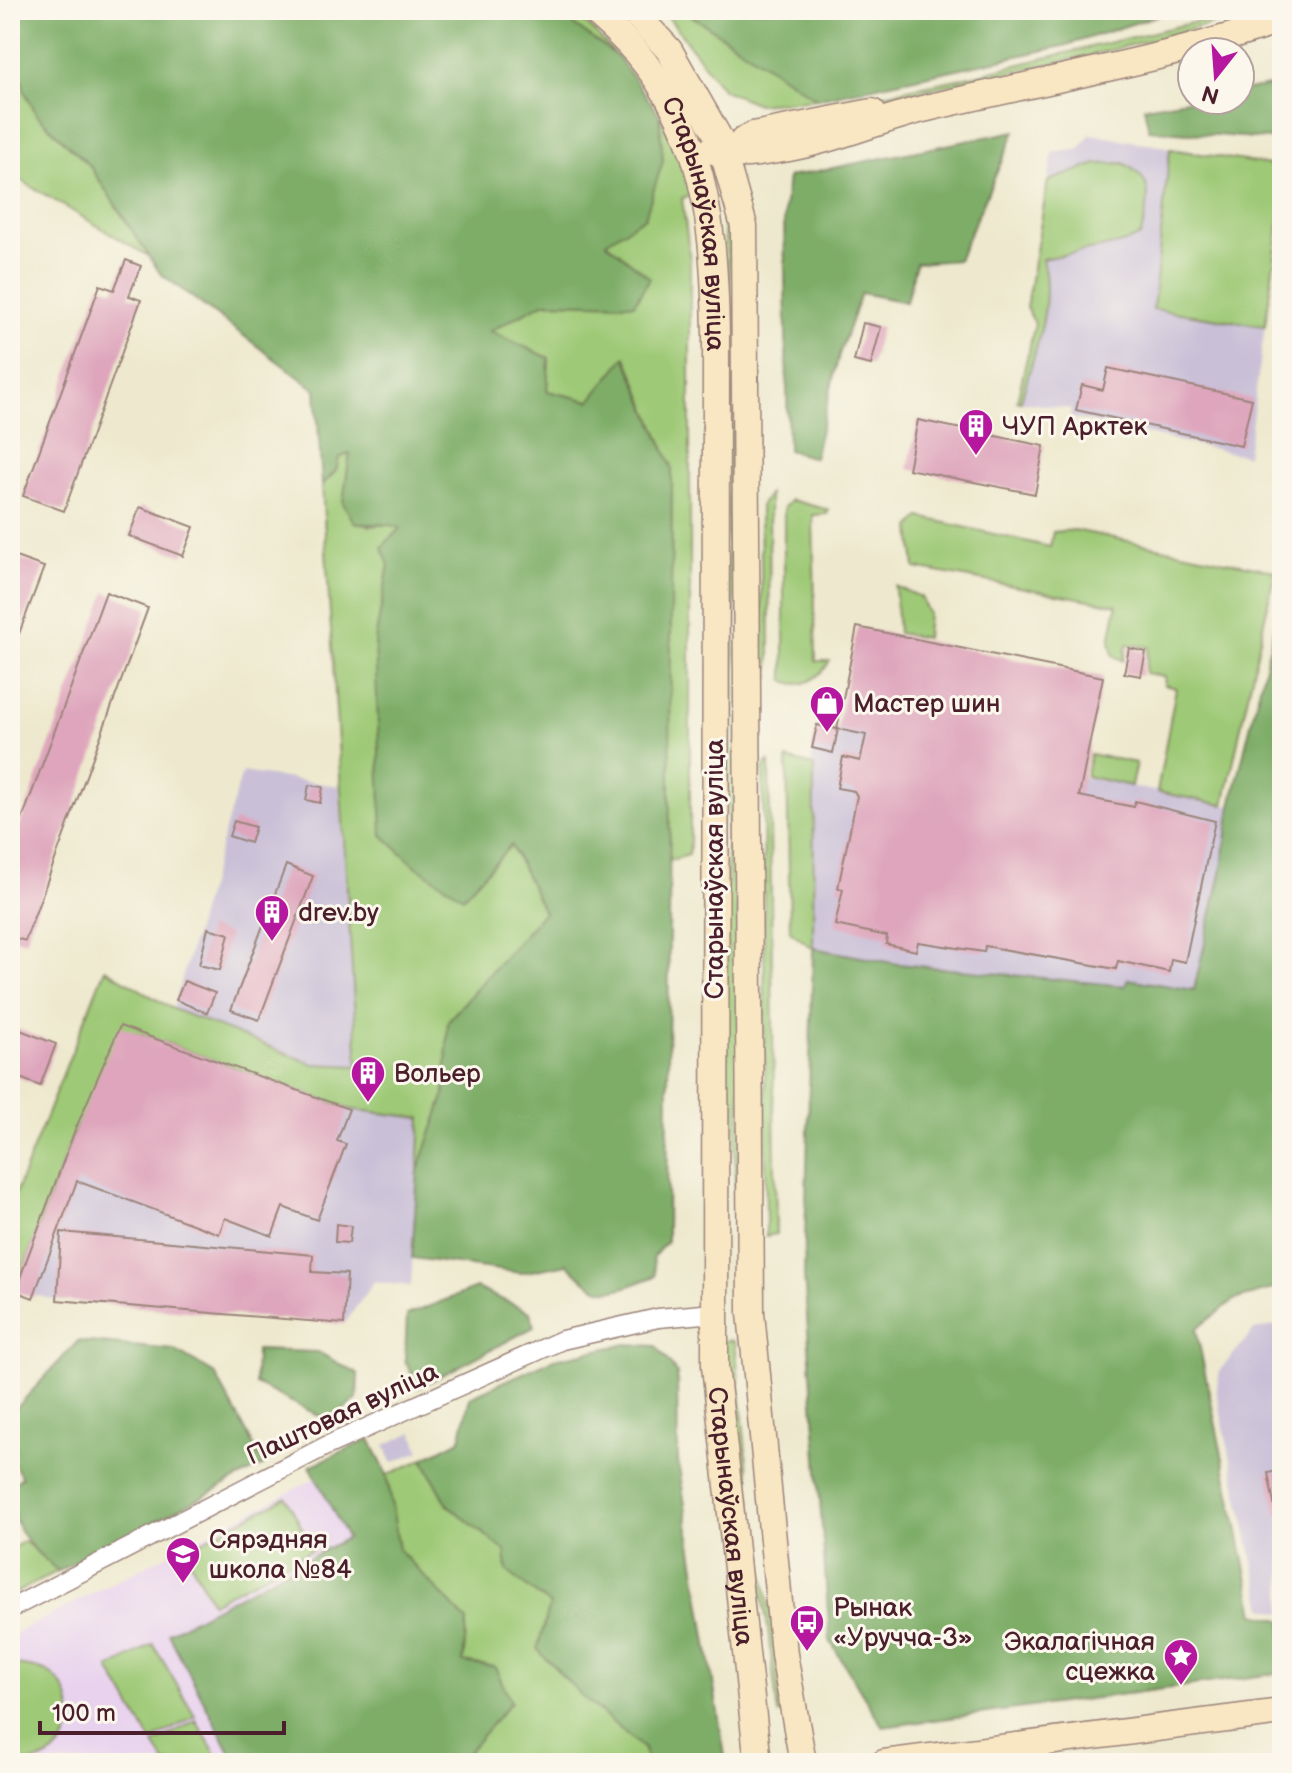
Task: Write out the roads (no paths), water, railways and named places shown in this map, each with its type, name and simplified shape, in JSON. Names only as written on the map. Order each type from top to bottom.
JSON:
[{"type":"main road","name":"Старынаўская вуліца","points":[[592,10],[618,32],[650,67],[684,128],[712,225],[716,337],[715,1366],[758,1763]]},
{"type":"main road","name":"Старынаўская вуліца","points":[[632,10],[669,50],[703,109],[725,153],[744,226],[751,1313],[784,1654],[803,1763]]},
{"type":"main road","points":[[684,128],[701,145],[725,153],[786,149],[837,137],[911,111],[1203,43],[1282,20]]},
{"type":"main road","points":[[703,109],[730,127],[753,135]]},
{"type":"main road","points":[[704,189],[712,167],[725,153],[753,135],[860,113],[911,111]]},
{"type":"main road","points":[[744,226],[751,174],[762,161],[786,149]]},
{"type":"main road","points":[[714,1313],[751,1313]]},
{"type":"main road","points":[[884,1763],[1282,1712]]},
{"type":"street","name":"Паштовая вуліца","points":[[10,1609],[326,1446],[562,1340],[658,1318],[714,1313]]},
{"type":"place","name":"ЧУП Арктек","points":[[976,457]]},
{"type":"place","name":"Мастер шин","points":[[827,734]]},
{"type":"place","name":"drev.by","points":[[272,943]]},
{"type":"place","name":"Вольер","points":[[368,1104]]},
{"type":"place","name":"Сярэдняя школа №84","points":[[183,1585]]},
{"type":"place","name":"Рынак «Уручча-3»","points":[[807,1653]]},
{"type":"place","name":"Экалагічная сцежка","points":[[1181,1687]]}]
